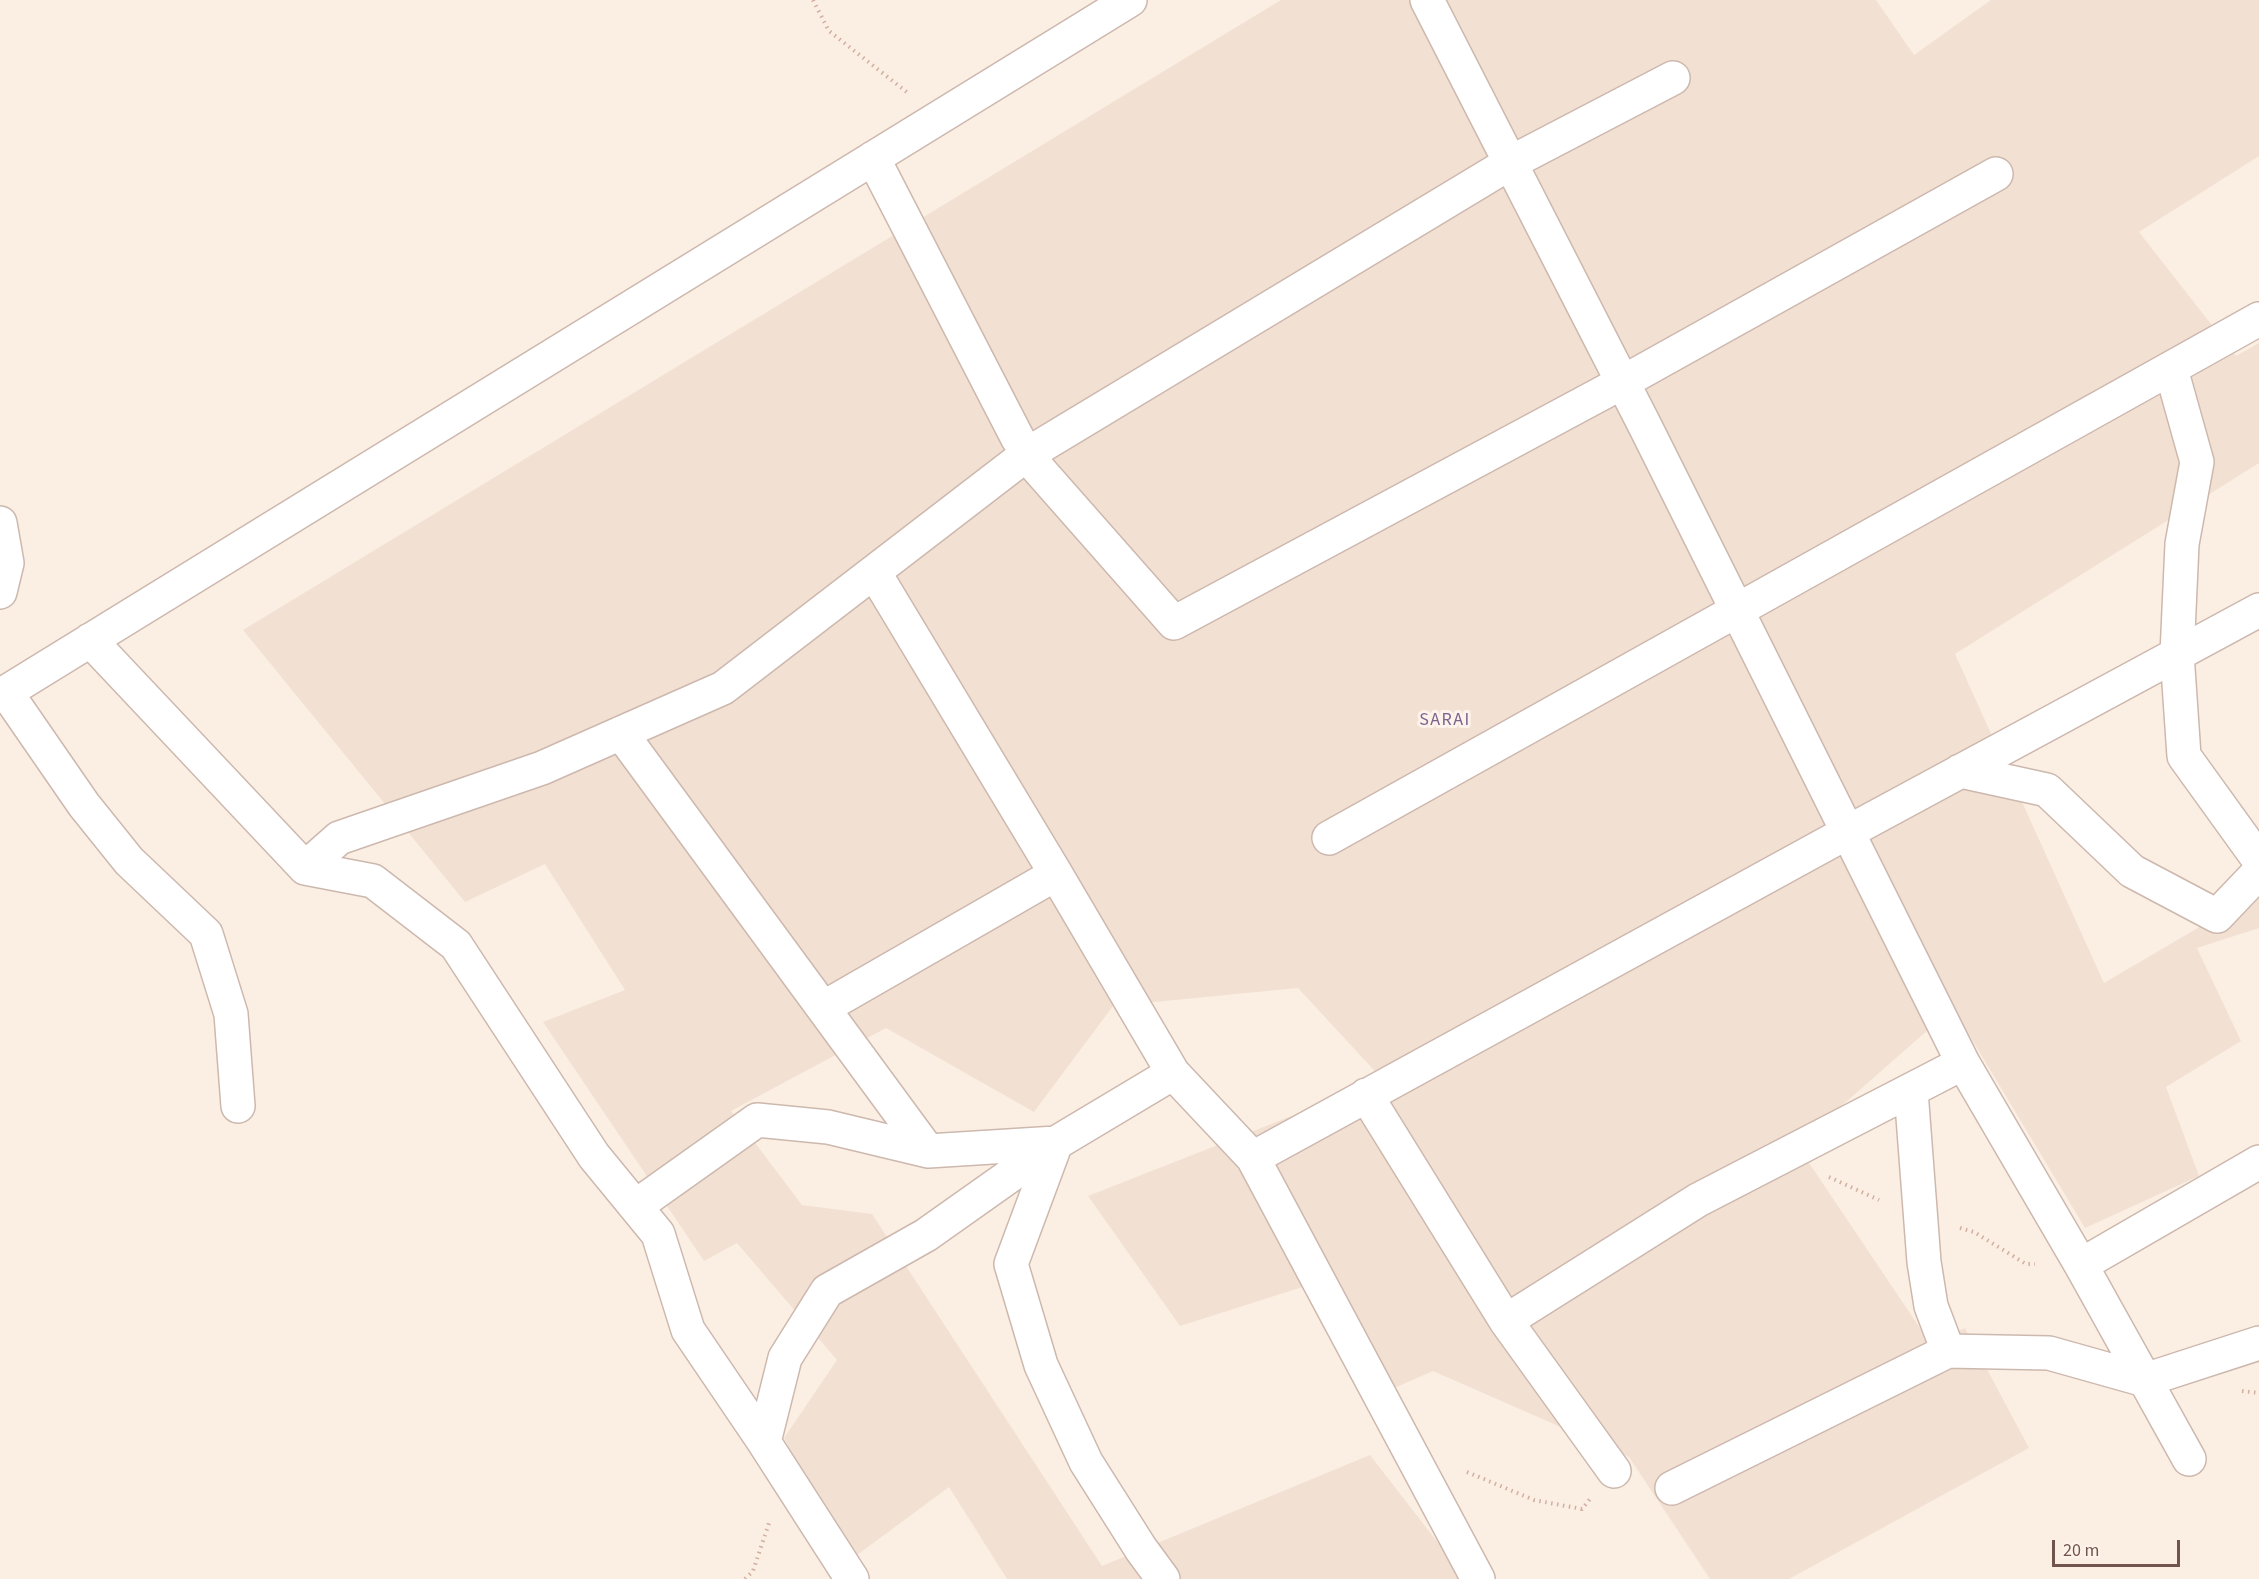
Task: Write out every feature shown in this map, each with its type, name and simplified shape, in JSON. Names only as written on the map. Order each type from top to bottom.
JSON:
[{"type":"street","points":[[237,1106],[231,1014],[206,934],[129,861],[84,805],[3,694],[1130,0]]},
{"type":"street","points":[[1427,0],[1623,382],[1963,1063],[2081,1265],[2189,1459]]},
{"type":"street","points":[[306,868],[339,838],[542,768],[723,688],[874,572],[1022,447],[1510,163],[1672,78]]},
{"type":"street","points":[[873,158],[1022,447],[1174,623],[1623,382],[1996,174]]},
{"type":"street","points":[[1329,838],[2259,319]]},
{"type":"street","points":[[2171,369],[2196,462],[2182,543],[2177,654],[2184,756],[2259,860]]},
{"type":"street","points":[[0,523],[7,562],[0,592]]},
{"type":"street","points":[[874,572],[1056,874],[1173,1074],[1253,1158],[1478,1579]]},
{"type":"street","points":[[1253,1158],[2259,610]]},
{"type":"street","points":[[90,640],[306,868],[373,881],[456,945],[594,1156],[658,1234],[688,1330],[764,1442],[852,1579]]},
{"type":"street","points":[[621,733],[927,1151]]},
{"type":"street","points":[[1960,771],[2047,790],[2132,871],[2217,916],[2259,872]]},
{"type":"street","points":[[823,1008],[1056,874]]},
{"type":"street","points":[[1506,1321],[1698,1200],[1963,1063]]},
{"type":"street","points":[[764,1442],[785,1358],[827,1291],[926,1236],[1056,1143],[1173,1074]]},
{"type":"street","points":[[1911,1090],[1924,1262],[1931,1306],[1948,1351]]},
{"type":"street","points":[[1366,1095],[1506,1321],[1614,1471]]},
{"type":"street","points":[[636,1206],[757,1120],[828,1127],[927,1151],[1056,1143]]},
{"type":"street","points":[[1056,1143],[1011,1264],[1041,1365],[1086,1462],[1141,1550],[1163,1579]]},
{"type":"street","points":[[2081,1265],[2259,1162]]},
{"type":"street","points":[[1672,1488],[1948,1351],[2049,1353],[2145,1380],[2259,1342]]},
{"type":"path","points":[[813,0],[829,31],[940,117]]},
{"type":"path","points":[[1408,1448],[1534,1500],[1582,1509],[1614,1471]]},
{"type":"path","points":[[745,1579],[753,1571],[784,1474]]},
{"type":"shaded area","points":[[1281,0],[1876,0],[1914,55],[1991,0],[2259,0],[2259,156],[2139,232],[2236,356],[2259,343],[2259,463],[1955,654],[2104,983],[2259,892],[2259,928],[2197,948],[2241,1041],[2166,1087],[2199,1176],[2085,1228],[1953,1008],[1797,1145],[1930,1343],[1965,1328],[2029,1448],[1789,1579],[1710,1579],[1629,1457],[1433,1371],[1376,1396],[1315,1283],[1180,1326],[1088,1196],[1383,1080],[1298,988],[1113,1006],[1034,1112],[886,1028],[731,1111],[802,1205],[872,1214],[1102,1566],[1370,1455],[1466,1579],[1007,1579],[949,1487],[849,1561],[784,1438],[837,1360],[737,1243],[704,1261],[543,1022],[625,990],[545,864],[465,902],[243,630]]},
{"type":"district","name":"SARAI","points":[[1445,721]]}]
